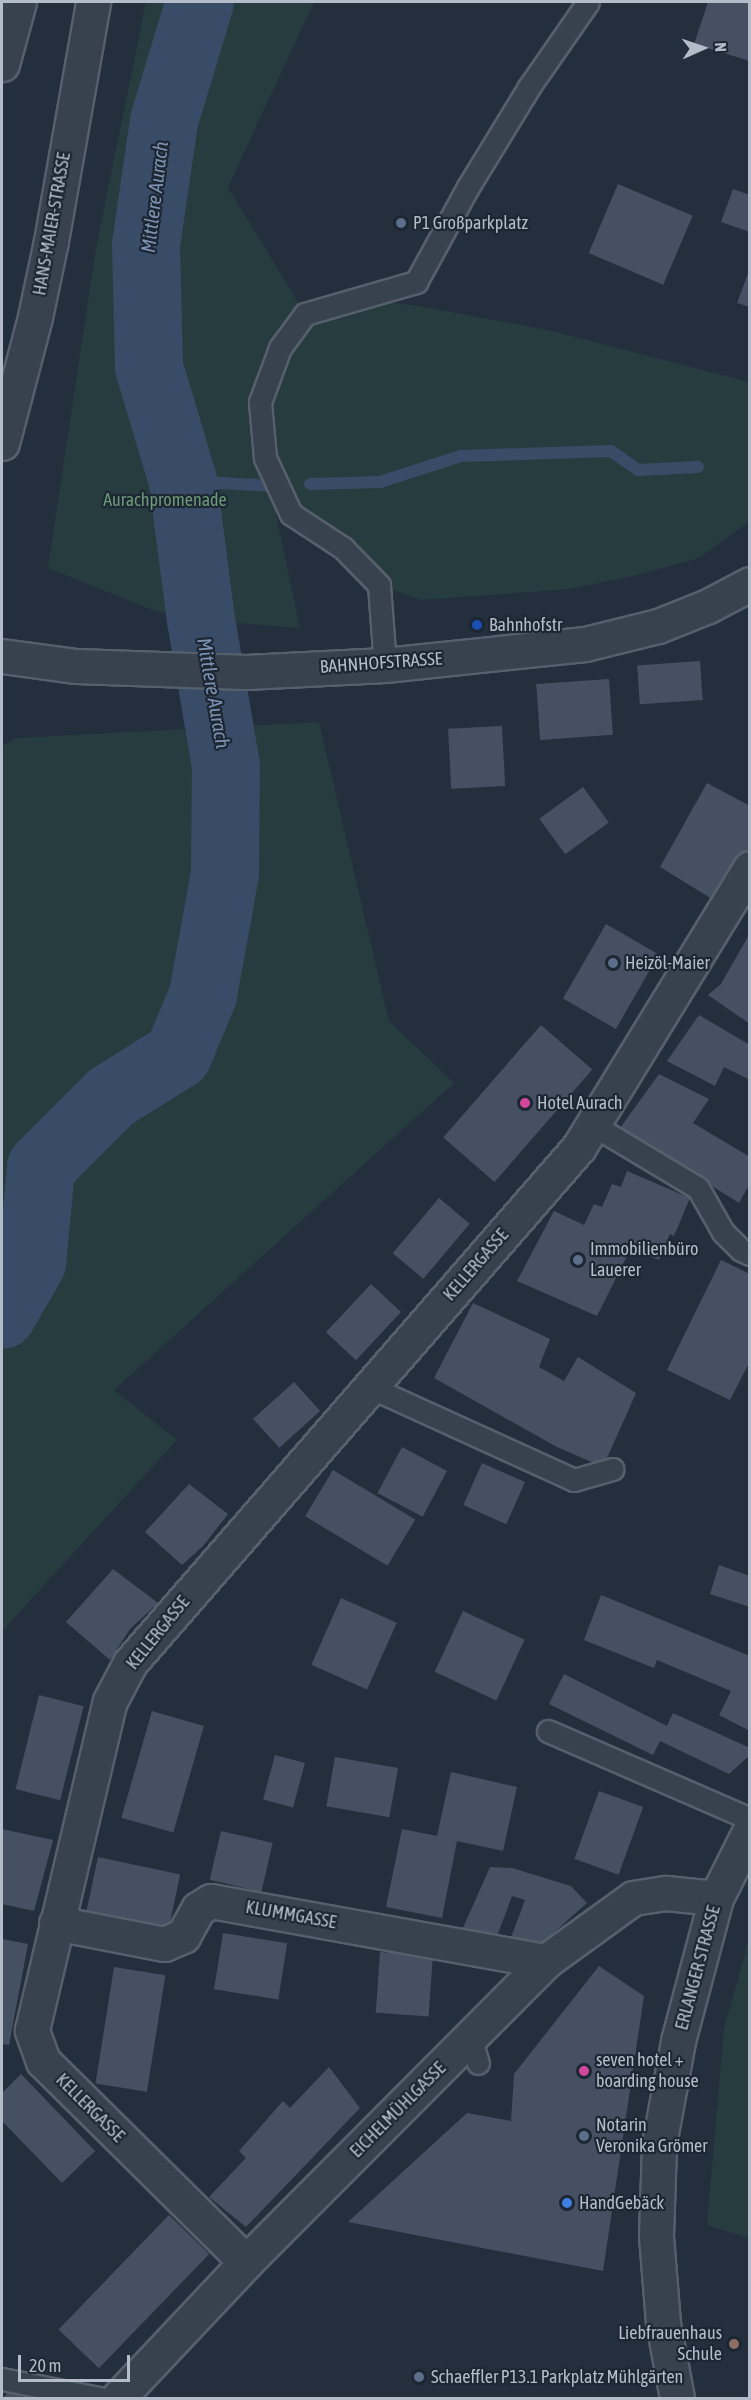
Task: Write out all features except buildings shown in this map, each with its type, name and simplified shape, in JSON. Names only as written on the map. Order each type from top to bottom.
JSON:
[{"type":"street","points":[[2,64],[19,2]]},
{"type":"street","name":"HANS-MAIER-STRASSE","points":[[2,444],[35,317],[51,241],[93,2]]},
{"type":"street","name":"BAHNHOFSTRASSE","points":[[2,656],[76,666],[246,672],[385,665],[585,644],[658,626],[708,606],[750,584]]},
{"type":"street","name":"KELLERGASSE","points":[[246,2262],[43,2061],[32,2030],[110,1701],[130,1663],[579,1147],[750,868]]},
{"type":"street","name":"ERLANGER STRASSE","points":[[677,2398],[663,2323],[656,2236],[659,2144],[678,2041],[716,1898],[750,1830]]},
{"type":"street","name":"EICHELMÜHLGASSE","points":[[118,2398],[246,2262],[474,2050],[546,1961],[633,1898],[666,1893],[716,1898]]},
{"type":"street","name":"KLUMMGASSE","points":[[56,1923],[164,1944],[183,1936],[198,1909],[211,1901],[546,1961]]},
{"type":"lane","points":[[385,665],[379,585],[343,548],[291,514],[265,458],[260,402],[280,348],[305,314],[416,282],[468,187],[529,87],[588,2]]},
{"type":"lane","points":[[593,1125],[698,1188],[723,1232],[741,1250],[750,1254]]},
{"type":"lane","points":[[370,1387],[574,1480],[612,1469]]},
{"type":"lane","points":[[548,1731],[750,1819]]},
{"type":"lane","points":[[2,2379],[99,2398]]},
{"type":"green space","name":"Aurachpromenade","points":[[146,2],[314,2],[228,187],[305,314],[365,299],[419,306],[548,330],[749,382],[749,522],[699,558],[633,576],[570,589],[421,600],[379,585],[291,514],[265,462],[300,628],[201,620],[155,611],[48,568],[96,248]]},
{"type":"green space","points":[[319,722],[389,1021],[454,1083],[114,1390],[177,1440],[2,1631],[2,746],[17,738]]},
{"type":"green space","points":[[749,1940],[749,2238],[707,2225],[724,2028]]},
{"type":"waterway","name":"Mittlere Aurach","points":[[2,1315],[32,1263],[41,1167],[111,1097],[178,1055],[203,995],[225,874],[226,766],[201,620],[183,481],[149,367],[146,245],[164,121],[200,2]]},
{"type":"waterway","points":[[310,484],[380,482],[461,456],[611,451],[638,470],[698,467]]},
{"type":"waterway","points":[[183,481],[272,486]]},
{"type":"place","name":"P1 Großparkplatz","points":[[401,223]]},
{"type":"place","name":"Bahnhofstr","points":[[477,625]]},
{"type":"place","name":"Heizöl-Maier","points":[[613,963]]},
{"type":"place","name":"Hotel Aurach","points":[[525,1103]]},
{"type":"place","name":"Immobilienbüro Lauerer","points":[[578,1260]]},
{"type":"place","name":"seven hotel + boarding house","points":[[584,2071]]},
{"type":"place","name":"Notarin Veronika Grömer","points":[[584,2136]]},
{"type":"place","name":"HandGebäck","points":[[567,2203]]},
{"type":"place","name":"Liebfrauenhaus Schule","points":[[734,2344]]},
{"type":"place","name":"Schaeffler P13.1 Parkplatz Mühlgärten","points":[[419,2377]]}]
